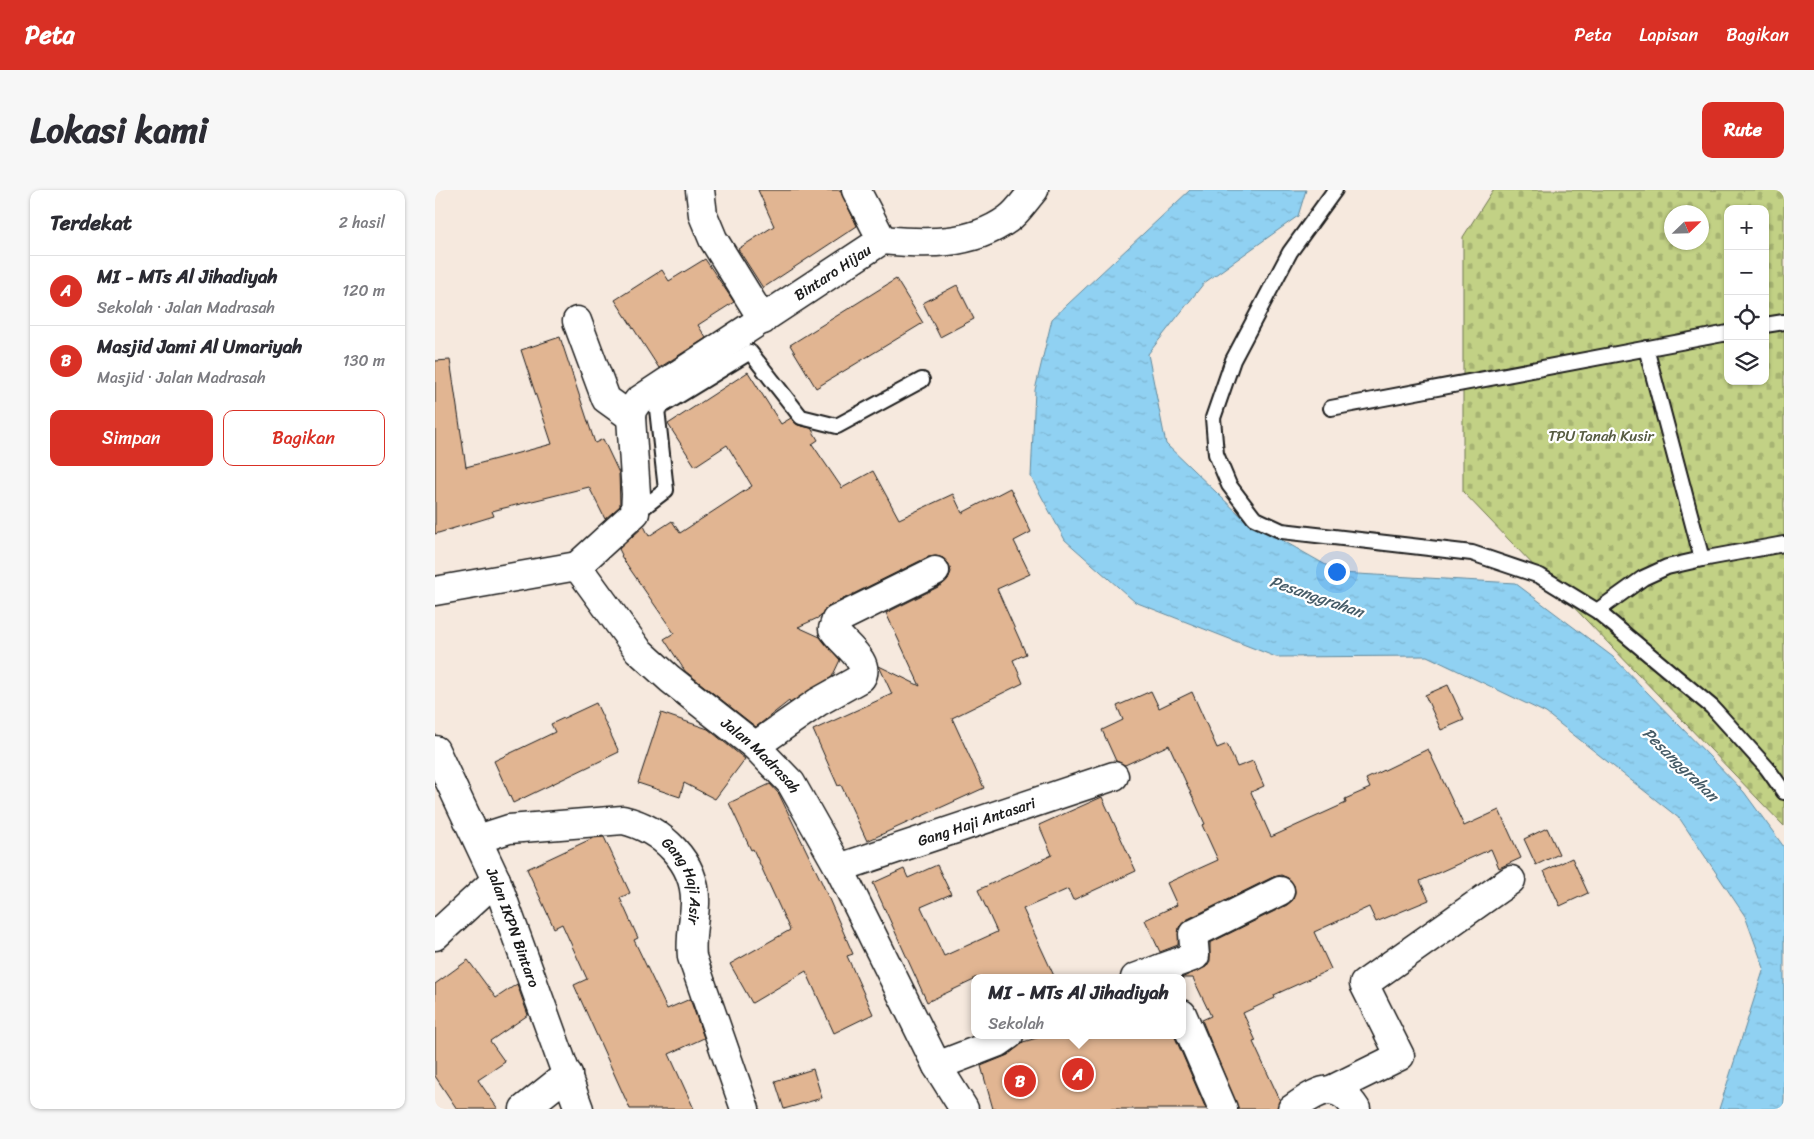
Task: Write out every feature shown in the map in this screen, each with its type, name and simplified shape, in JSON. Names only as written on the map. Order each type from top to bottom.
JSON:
[{"type":"street","points":[[700,190],[703,215],[713,239],[763,320]]},
{"type":"street","name":"Bintaro Hijau","points":[[631,418],[632,410],[638,401],[882,240],[856,190]]},
{"type":"street","points":[[882,240],[925,244],[969,238],[1009,219],[1034,190]]},
{"type":"street","points":[[435,591],[577,566],[636,504],[631,418],[606,399],[577,321]]},
{"type":"street","name":"Jalan Madrasah","points":[[577,566],[638,650],[670,679],[755,746],[791,784],[839,868],[937,1066],[964,1109]]},
{"type":"street","points":[[755,746],[863,674],[864,666],[833,629],[836,620],[935,572]]},
{"type":"street","name":"Jalan IKPN Bintaro","points":[[435,750],[496,880],[568,1074],[579,1109]]},
{"type":"street","name":"Gang Haji Antasari","points":[[839,868],[1114,776]]},
{"type":"street","name":"Gang Haji Asir","points":[[477,839],[509,829],[623,820],[639,824],[657,834],[673,848],[686,866],[693,883],[695,903],[690,937],[692,957],[745,1109]]},
{"type":"street","points":[[435,936],[496,880]]},
{"type":"street","points":[[1331,1090],[1400,1056],[1364,984],[1511,880]]},
{"type":"street","points":[[1164,973],[1195,956],[1193,934],[1280,891]]},
{"type":"street","points":[[1186,1023],[1223,1109]]},
{"type":"street","points":[[937,1066],[1003,1039]]},
{"type":"street","points":[[524,1109],[568,1074]]},
{"type":"street","points":[[1292,1109],[1317,1091],[1331,1090],[1349,1098],[1356,1109]]},
{"type":"lane","points":[[1335,190],[1290,252],[1233,360],[1213,418],[1217,454],[1229,485],[1253,518],[1282,531],[1472,553],[1540,576],[1597,611],[1712,706],[1767,768],[1784,792]]},
{"type":"lane","points":[[1769,324],[1784,322]]},
{"type":"lane","points":[[1331,408],[1724,334]]},
{"type":"lane","points":[[1646,348],[1702,559]]},
{"type":"lane","points":[[636,504],[666,490],[657,409],[750,352],[801,417],[837,426],[922,380]]},
{"type":"lane","points":[[1597,611],[1643,578],[1667,567],[1784,544]]},
{"type":"green space","name":"TPU Tanah Kusir","points":[[1493,190],[1784,190],[1784,826],[1463,492],[1463,237]]},
{"type":"water","name":"Pesanggrahan","points":[[1190,190],[1306,190],[1298,216],[1204,283],[1148,354],[1166,444],[1243,518],[1340,573],[1515,583],[1613,657],[1744,792],[1784,847],[1784,1109],[1719,1109],[1764,968],[1745,916],[1680,819],[1546,713],[1427,656],[1276,657],[1135,602],[1065,540],[1031,477],[1035,390],[1052,319]]},
{"type":"building","points":[[758,190],[840,190],[857,226],[763,288],[738,249],[774,226]]},
{"type":"building","points":[[705,259],[734,302],[698,325],[706,338],[659,368],[615,300],[662,270],[669,281]]},
{"type":"building","points":[[896,279],[923,323],[816,388],[790,345]]},
{"type":"building","points":[[957,285],[974,319],[940,337],[923,303]]},
{"type":"building","points":[[560,337],[595,443],[603,439],[619,473],[620,506],[605,519],[589,487],[492,511],[494,516],[435,534],[435,361],[450,360],[466,467],[552,444],[521,350]]},
{"type":"building","points":[[748,372],[781,424],[791,418],[798,425],[811,428],[818,440],[812,444],[842,488],[873,471],[899,519],[953,494],[962,513],[1010,488],[1031,532],[1014,541],[1030,574],[997,589],[1026,654],[1013,660],[1023,683],[952,718],[984,788],[867,841],[841,785],[838,786],[813,730],[892,694],[879,666],[920,686],[886,613],[942,585],[948,579],[951,572],[949,564],[943,558],[936,556],[928,557],[829,606],[820,617],[798,627],[820,637],[840,660],[832,677],[790,703],[789,701],[756,727],[685,671],[664,639],[674,633],[621,556],[619,549],[644,526],[649,536],[672,521],[680,533],[752,486],[727,445],[695,466],[668,424]]},
{"type":"building","points":[[1448,685],[1464,720],[1441,730],[1425,695]]},
{"type":"building","points":[[1151,691],[1159,708],[1192,692],[1217,748],[1227,744],[1237,767],[1253,761],[1264,786],[1251,792],[1271,837],[1346,803],[1345,799],[1370,788],[1366,779],[1428,749],[1464,826],[1499,810],[1521,858],[1499,868],[1491,849],[1420,881],[1429,900],[1376,922],[1369,907],[1314,932],[1331,969],[1274,995],[1275,998],[1243,1013],[1256,1041],[1253,1042],[1280,1100],[1277,1109],[1238,1109],[1202,1020],[1211,1016],[1193,978],[1186,978],[1186,976],[1206,967],[1210,961],[1210,943],[1287,905],[1293,900],[1294,885],[1288,878],[1281,875],[1273,877],[1186,920],[1179,927],[1178,945],[1160,952],[1145,920],[1177,905],[1167,883],[1218,860],[1202,825],[1205,824],[1169,745],[1125,765],[1116,761],[1102,730],[1123,720],[1117,706]]},
{"type":"building","points":[[596,703],[619,752],[513,803],[494,761],[555,732],[551,724]]},
{"type":"building","points":[[661,713],[708,729],[745,759],[715,799],[684,783],[680,797],[638,783]]},
{"type":"building","points":[[770,784],[779,794],[822,883],[853,954],[847,956],[873,1014],[834,1033],[806,971],[752,1003],[730,964],[790,930],[753,849],[751,850],[729,803]]},
{"type":"building","points":[[1102,797],[1136,871],[1073,900],[1068,889],[1023,909],[1053,974],[971,974],[971,981],[927,1002],[873,883],[904,869],[908,878],[937,865],[951,894],[921,907],[944,956],[997,932],[978,890],[1052,855],[1039,825]]},
{"type":"building","points":[[1547,828],[1559,854],[1536,865],[1524,839]]},
{"type":"building","points":[[604,837],[630,893],[620,898],[638,938],[634,940],[667,1009],[690,999],[704,1038],[669,1054],[694,1109],[630,1109],[574,985],[587,979],[562,924],[554,928],[527,869],[593,838]]},
{"type":"building","points":[[1572,858],[1588,893],[1560,906],[1544,871]]},
{"type":"building","points":[[468,960],[496,998],[517,984],[528,1015],[490,1041],[505,1062],[478,1080],[498,1109],[457,1109],[435,1076],[435,984]]},
{"type":"building","points":[[1033,1039],[1176,1039],[1206,1109],[993,1109],[981,1066],[1008,1055],[1023,1042]]},
{"type":"building","points":[[813,1069],[822,1098],[784,1109],[775,1081]]},
{"type":"place","name":"MI - MTs Al Jihadiyah","points":[[1078,1074]]},
{"type":"place","name":"Masjid Jami Al Umariyah","points":[[1020,1081]]}]
